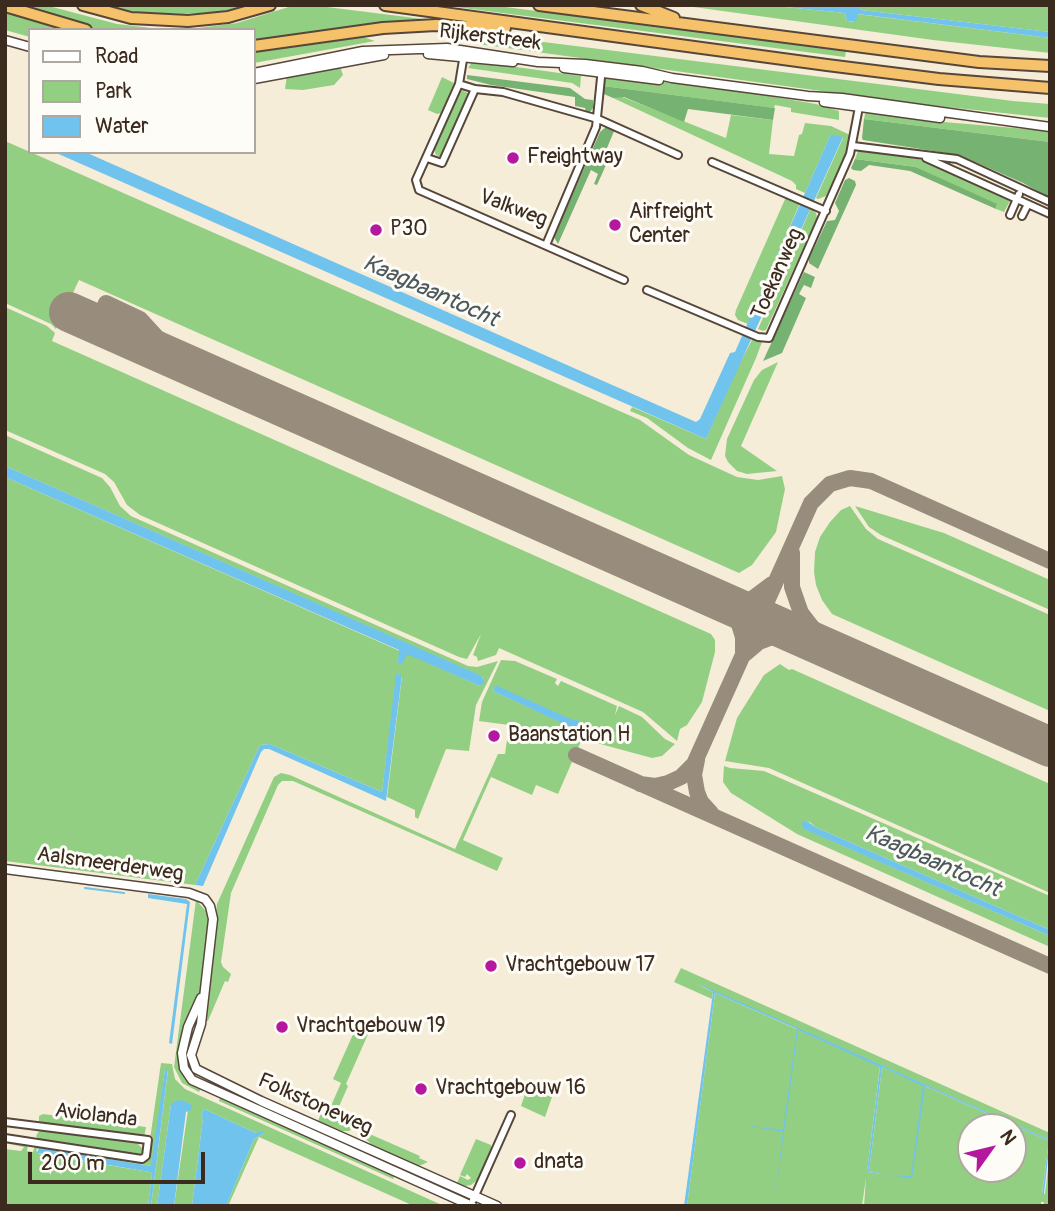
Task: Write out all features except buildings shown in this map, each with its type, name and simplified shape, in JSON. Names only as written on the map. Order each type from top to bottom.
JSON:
[{"type":"highway","points":[[83,5],[131,18],[188,21],[228,17],[268,6]]},
{"type":"highway","points":[[385,5],[927,78],[1050,88]]},
{"type":"highway","points":[[539,5],[979,62],[1050,66]]},
{"type":"highway","points":[[641,5],[689,24]]},
{"type":"highway","points":[[5,6],[79,28]]},
{"type":"highway","points":[[256,46],[383,28],[436,25],[553,29]]},
{"type":"street","points":[[5,40],[28,46]]},
{"type":"street","name":"Rijkerstreek","points":[[256,73],[363,51],[447,48],[464,53]]},
{"type":"street","points":[[464,53],[459,84],[427,158],[442,163],[475,89]]},
{"type":"street","name":"Rijkerstreek","points":[[256,79],[380,55],[464,53],[859,104],[925,116],[1050,127]]},
{"type":"street","name":"Valkweg","points":[[427,158],[416,180],[419,190],[546,245],[591,141],[598,119],[602,70]]},
{"type":"street","points":[[459,84],[503,92],[598,119],[678,155]]},
{"type":"street","name":"Toekanweg","points":[[647,290],[758,337],[769,338],[853,146],[859,104]]},
{"type":"street","points":[[853,146],[957,159],[1050,202]]},
{"type":"street","points":[[914,155],[933,160],[1050,214]]},
{"type":"street","points":[[712,162],[826,211]]},
{"type":"street","points":[[1010,215],[1021,189]]},
{"type":"street","points":[[1022,216],[1028,204]]},
{"type":"street","points":[[546,245],[624,280]]},
{"type":"street","name":"Aalsmeerderweg","points":[[5,869],[190,893],[209,903]]},
{"type":"street","name":"Folkstoneweg","points":[[209,903],[213,919],[200,1030],[191,1055],[192,1063],[198,1071],[497,1206]]},
{"type":"street","name":"Folkstoneweg","points":[[204,988],[182,1052],[184,1068],[192,1080],[472,1206]]},
{"type":"street","points":[[472,1206],[511,1115]]},
{"type":"street","name":"Aviolanda","points":[[5,1122],[148,1140],[146,1156],[142,1159],[5,1138]]},
{"type":"street","name":"Aviolanda","points":[[26,1140],[28,1125]]},
{"type":"green space","points":[[16,5],[45,5],[117,24],[152,28],[93,28]]},
{"type":"green space","points":[[103,5],[253,5],[218,12],[181,14],[137,12]]},
{"type":"green space","points":[[295,5],[431,20],[256,42],[256,28],[198,28],[237,23]]},
{"type":"green space","points":[[440,5],[490,5],[846,51],[845,57]]},
{"type":"green space","points":[[679,5],[765,5],[845,13],[847,21],[855,22],[857,14],[1050,38],[1050,53],[933,40]]},
{"type":"green space","points":[[859,5],[1050,5],[1050,32],[861,10]]},
{"type":"green space","points":[[5,12],[56,28],[28,28],[28,36],[5,30]]},
{"type":"green space","points":[[480,34],[1050,104],[1050,118],[909,103],[478,44]]},
{"type":"green space","points":[[360,36],[375,41],[256,63],[256,52]]},
{"type":"green space","points":[[473,61],[581,76],[580,88],[572,83],[468,68]]},
{"type":"green space","points":[[340,66],[343,75],[334,85],[303,90],[285,89],[287,75]]},
{"type":"green space","points":[[467,75],[570,88],[585,99],[593,100],[593,108],[586,112],[585,108],[575,106],[575,97],[491,85],[467,79]]},
{"type":"green space","points":[[612,75],[722,88],[816,104],[839,111],[839,120],[791,112],[791,108],[775,105],[774,108],[603,86],[605,78]]},
{"type":"green space","points":[[442,77],[454,83],[441,113],[437,114],[428,110]]},
{"type":"green space","points":[[603,86],[775,108],[773,120],[688,109],[684,122],[624,97],[613,98],[604,94]]},
{"type":"green space","points":[[461,90],[470,94],[442,157],[436,155],[434,150]]},
{"type":"green space","points":[[620,96],[726,138],[731,115],[773,120],[769,154],[794,156],[805,123],[831,126],[850,135],[847,152],[826,196],[818,199],[816,198],[843,138],[830,136],[805,193],[796,189],[792,181],[613,98]]},
{"type":"green space","points":[[866,109],[932,121],[1050,131],[1050,142],[864,119]]},
{"type":"green space","points":[[864,119],[1050,142],[1050,198],[959,155],[863,140]]},
{"type":"green space","points":[[607,126],[615,129],[601,162],[606,165],[597,185],[594,184],[598,174],[591,170],[558,244],[554,237],[600,132]]},
{"type":"green space","points":[[5,141],[28,151],[28,154],[35,154],[640,420],[689,455],[737,477],[758,480],[782,476],[785,489],[776,532],[752,565],[739,573],[79,280],[56,329],[51,324],[5,303]]},
{"type":"green space","points":[[858,151],[919,159],[1010,201],[1004,212],[996,209],[997,205],[916,167],[855,159]]},
{"type":"green space","points":[[855,159],[916,167],[997,204],[996,209],[910,171],[869,165],[861,171],[853,170],[851,168]]},
{"type":"green space","points":[[849,178],[855,181],[856,185],[818,269],[809,263],[809,259],[827,221],[835,220],[839,211],[835,203],[845,180]]},
{"type":"green space","points":[[786,197],[800,203],[748,324],[738,320],[736,310]]},
{"type":"green space","points":[[811,208],[817,218],[766,330],[758,329]]},
{"type":"green space","points":[[804,272],[815,277],[811,288],[804,285],[799,294],[806,298],[782,353],[763,361]]},
{"type":"green space","points":[[5,307],[47,326],[55,333],[52,341],[711,634],[715,640],[715,652],[702,702],[687,725],[680,729],[677,741],[643,712],[499,648],[496,655],[478,661],[473,655],[481,634],[467,659],[459,657],[140,515],[127,505],[114,482],[105,474],[5,430]]},
{"type":"green space","points":[[753,338],[762,342],[711,460],[688,448],[647,418],[630,411],[632,407],[706,439]]},
{"type":"green space","points":[[778,362],[741,446],[777,471],[747,474],[737,471],[725,456],[727,439],[754,380],[762,370]]},
{"type":"green space","points":[[5,435],[102,478],[120,506],[131,516],[468,666],[477,667],[498,661],[476,705],[469,751],[446,749],[418,819],[415,817],[415,810],[387,797],[402,676],[397,674],[382,792],[270,744],[260,745],[195,885],[5,861],[5,477],[400,651],[398,663],[407,653],[480,686],[483,677],[5,466]]},
{"type":"green space","points":[[850,506],[866,529],[878,539],[1050,615],[1050,711],[832,614],[816,585],[815,552],[820,537],[830,522],[841,510]]},
{"type":"green space","points":[[855,506],[944,533],[1050,580],[1050,610],[881,535],[869,527]]},
{"type":"green space","points":[[501,660],[515,661],[557,679],[555,683],[558,686],[561,681],[617,706],[615,715],[619,706],[642,717],[665,739],[675,744],[662,756],[652,758],[582,739],[558,794],[536,785],[532,795],[491,777],[463,840],[503,858],[497,871],[293,781],[282,781],[231,893],[221,962],[231,974],[228,982],[225,981],[208,1021],[203,1021],[217,904],[274,777],[281,773],[290,775],[455,849],[498,754],[505,754],[509,725],[479,721],[482,702]],"holes":[[[495,686],[589,728],[577,729],[493,691]]]},
{"type":"green space","points":[[780,664],[1050,784],[1050,893],[769,768],[725,761],[737,718],[764,675]]},
{"type":"green space","points":[[724,766],[764,771],[1050,896],[1050,930],[815,827],[807,821],[803,825],[805,829],[1050,936],[1050,947],[797,834],[731,793],[723,782]]},
{"type":"green space","points":[[196,900],[207,912],[209,929],[200,994],[181,1051],[195,1086],[201,1088],[199,1092],[182,1083],[174,1067]]},
{"type":"green space","points":[[681,968],[1005,1113],[989,1113],[697,984],[713,992],[712,999],[674,982]]},
{"type":"green space","points":[[715,993],[880,1066],[867,1172],[883,1174],[869,1171],[882,1067],[986,1113],[957,1113],[957,1183],[1027,1183],[1027,1131],[1049,1141],[1042,1193],[1045,1194],[1050,1152],[1050,1206],[1043,1206],[1044,1202],[1041,1202],[1041,1206],[864,1206],[866,1178],[862,1206],[687,1206]]},
{"type":"green space","points":[[359,1021],[368,1025],[366,1031],[369,1032],[334,1118],[355,1127],[342,1131],[318,1121],[321,1113],[327,1115],[341,1083],[333,1079]]},
{"type":"green space","points":[[161,1063],[172,1064],[175,1079],[185,1089],[444,1206],[414,1206],[259,1137],[229,1204],[231,1206],[226,1206],[254,1139],[264,1133],[256,1133],[204,1109],[201,1115],[203,1118],[192,1206],[174,1206],[188,1110],[171,1104],[157,1206],[151,1206],[168,1070],[165,1069],[151,1166],[40,1147],[36,1150],[39,1154],[150,1172],[152,1174],[148,1206],[5,1206],[5,1149],[21,1151],[24,1147],[5,1143],[5,1139],[28,1144],[27,1151],[33,1152],[35,1145],[147,1160]]},
{"type":"green space","points":[[528,1085],[530,1089],[552,1097],[545,1117],[521,1106]]},
{"type":"green space","points":[[220,1097],[395,1175],[393,1179],[219,1101]]},
{"type":"green space","points":[[43,1114],[146,1127],[144,1138],[39,1124],[39,1116]]},
{"type":"green space","points":[[1027,1123],[1050,1133],[1050,1140],[1027,1130]]},
{"type":"green space","points":[[41,1128],[135,1141],[143,1153],[138,1157],[40,1141],[36,1136]]},
{"type":"green space","points":[[365,1132],[428,1162],[419,1166],[372,1145],[366,1139]]},
{"type":"green space","points":[[476,1139],[491,1145],[491,1153],[479,1179],[465,1186],[457,1183],[460,1176],[468,1180],[471,1178],[467,1174],[465,1177],[460,1175]]},
{"type":"water","points":[[765,5],[859,5],[861,10],[1050,32],[1050,38],[858,14],[856,22],[847,21],[845,13]]},
{"type":"water","points":[[830,136],[843,137],[706,439],[59,154],[90,154],[696,422],[700,419],[730,353],[735,352]]},
{"type":"water","points":[[5,466],[482,676],[484,683],[480,686],[407,654],[403,663],[398,663],[399,650],[5,477]]},
{"type":"water","points":[[396,674],[402,675],[386,801],[264,749],[203,886],[195,885],[260,745],[270,744],[382,792]]},
{"type":"water","points":[[495,685],[577,720],[589,728],[588,731],[577,730],[493,691]]},
{"type":"water","points":[[807,821],[815,827],[1050,930],[1050,936],[804,829],[801,823]]},
{"type":"water","points":[[148,894],[186,899],[190,902],[172,1044],[169,1043],[187,904],[148,898]]},
{"type":"water","points":[[697,983],[989,1113],[925,1086],[912,1178],[896,1176],[911,1176],[923,1086],[882,1067],[869,1171],[890,1175],[867,1172],[880,1067],[798,1030],[774,1206],[783,1132],[743,1125],[783,1130],[797,1029],[715,993],[687,1206],[684,1206],[713,992]]},
{"type":"water","points":[[165,1069],[168,1069],[151,1206],[148,1206],[152,1174],[150,1172],[37,1153],[39,1147],[151,1166]]},
{"type":"water","points":[[181,1100],[192,1105],[191,1110],[186,1112],[174,1206],[157,1206],[171,1104]]},
{"type":"water","points":[[204,1109],[256,1133],[264,1133],[254,1139],[226,1206],[192,1206],[203,1118],[201,1115]]},
{"type":"water","points":[[1027,1130],[1050,1140],[1042,1194],[1049,1141]]},
{"type":"waterway","points":[[85,888],[124,893]]},
{"type":"taxiway","points":[[97,324],[106,303],[140,319],[173,355],[185,363]]},
{"type":"taxiway","points":[[640,784],[655,786],[668,783],[681,777],[694,764],[811,503],[830,484],[850,478],[871,481],[1050,561]]},
{"type":"taxiway","points":[[792,553],[792,587],[801,613],[821,639],[848,658]]},
{"type":"taxiway","points":[[719,600],[735,602],[752,599],[772,584]]},
{"type":"taxiway","points":[[719,600],[738,621],[743,637],[743,652]]},
{"type":"taxiway","points":[[745,654],[759,642],[775,636],[788,635],[810,641]]},
{"type":"taxiway","points":[[576,755],[1050,966]]},
{"type":"taxiway","points":[[697,760],[694,775],[697,792],[701,802],[711,813]]},
{"type":"runway","points":[[69,312],[1050,747]]},
{"type":"place","name":"Freightway","points":[[513,158]]},
{"type":"place","name":"Airfreight Center","points":[[615,225]]},
{"type":"place","name":"P30","points":[[376,230]]},
{"type":"place","name":"Baanstation H","points":[[494,736]]},
{"type":"place","name":"Vrachtgebouw 17","points":[[491,966]]},
{"type":"place","name":"Vrachtgebouw 19","points":[[282,1027]]},
{"type":"place","name":"Vrachtgebouw 16","points":[[421,1089]]},
{"type":"place","name":"dnata","points":[[520,1163]]},
{"type":"water label","name":"Kaagbaantocht","points":[[430,292]]},
{"type":"water label","name":"Kaagbaantocht","points":[[932,862]]}]
